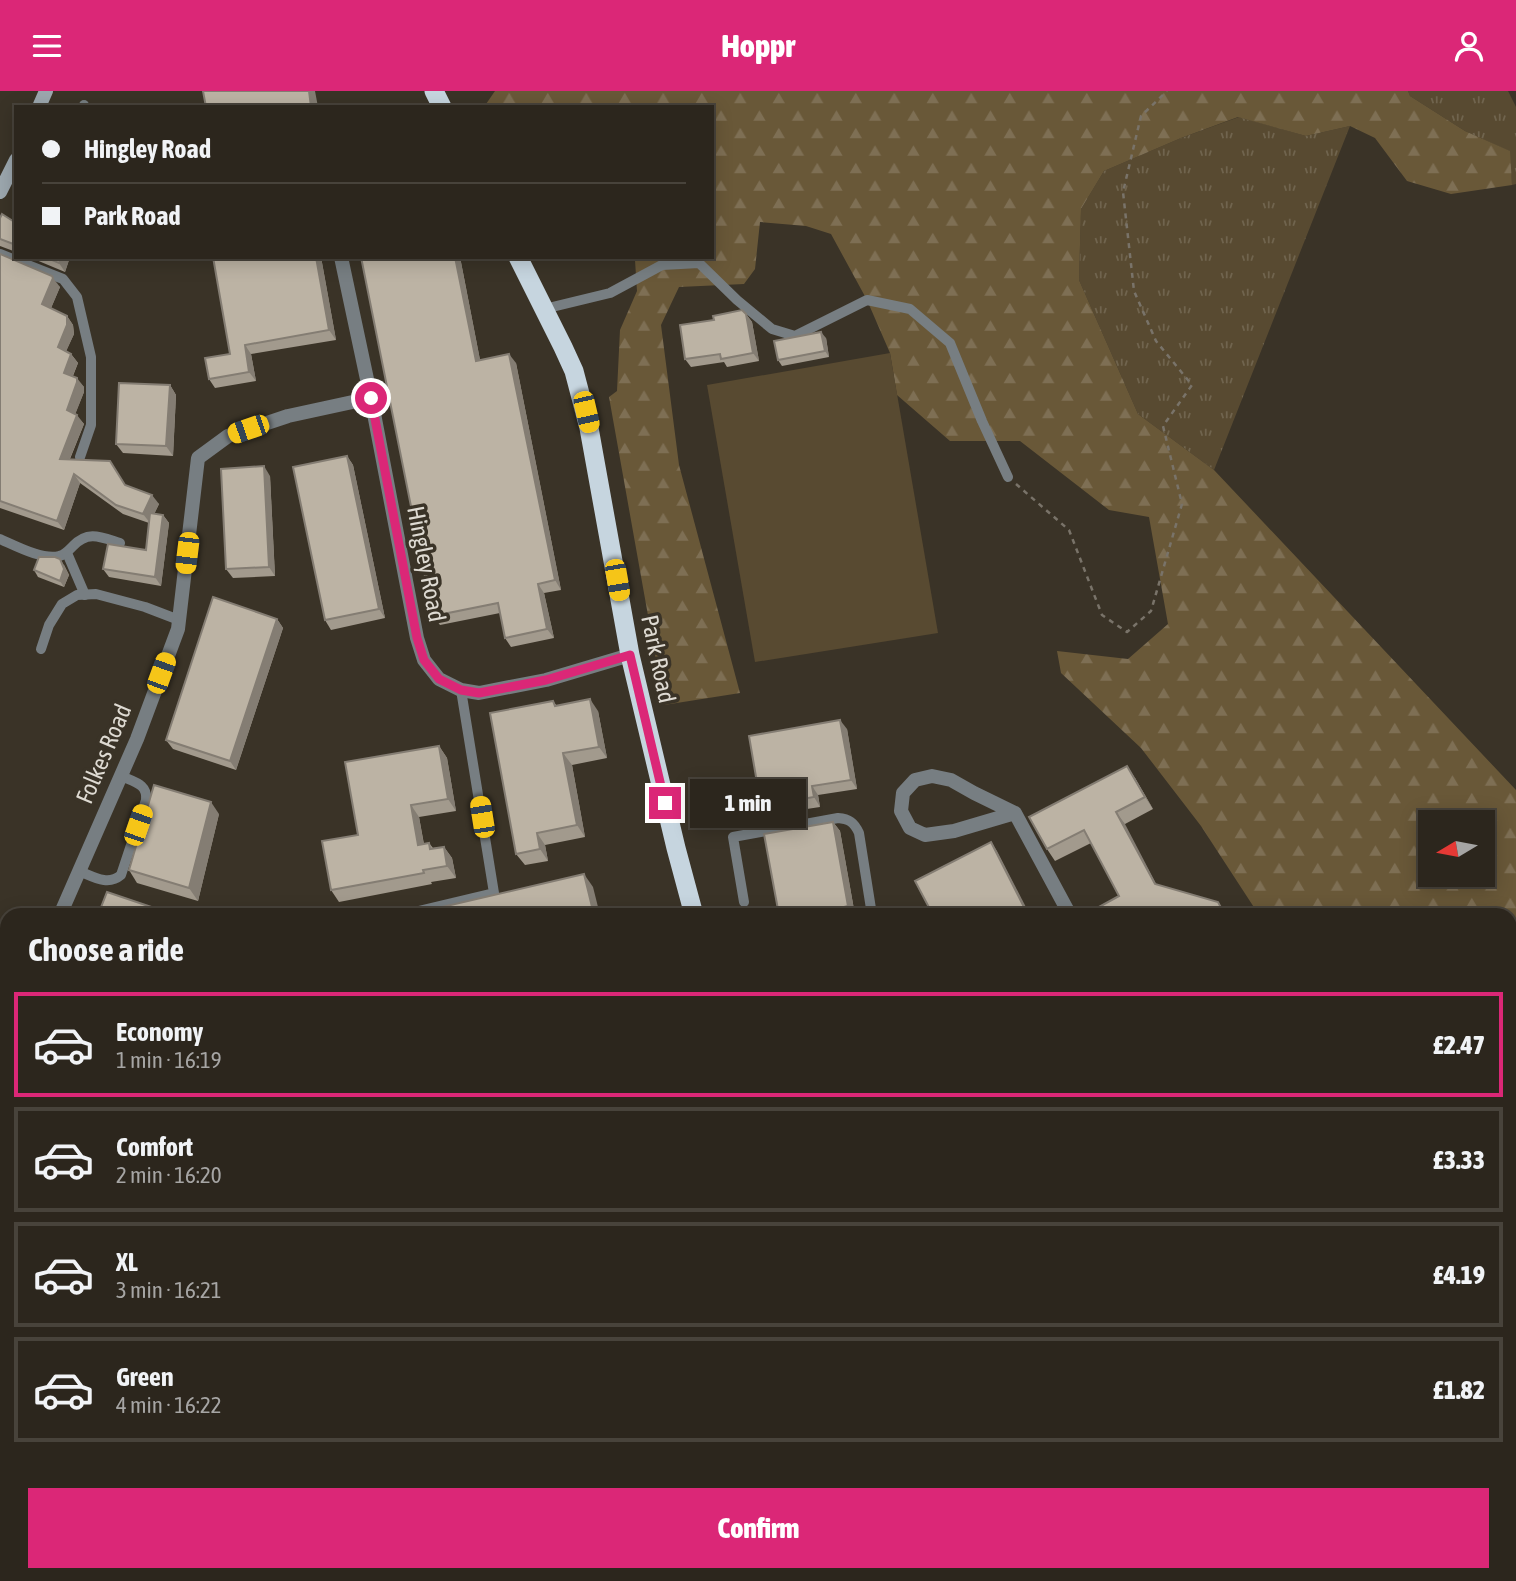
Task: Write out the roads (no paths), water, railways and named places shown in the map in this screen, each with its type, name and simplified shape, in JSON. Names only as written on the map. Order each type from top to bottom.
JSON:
[{"type":"highway","name":"Park Road","points":[[519,259],[564,347],[582,396],[630,655],[692,908]]},
{"type":"main road","points":[[0,192],[14,164]]},
{"type":"street","name":"Hingley Road","points":[[341,259],[417,638],[424,660],[439,679],[461,690]]},
{"type":"street","name":"Folkes Road","points":[[63,908],[137,739],[173,642],[179,620],[198,458],[228,436],[288,416],[371,398]]},
{"type":"street","points":[[461,690],[479,693],[546,680],[630,655]]},
{"type":"street","points":[[1014,813],[954,831],[925,835],[910,828],[901,811],[903,793],[915,780],[932,776],[951,779],[1014,813],[1066,908]]},
{"type":"lane","points":[[0,254],[63,279],[77,297],[91,357],[91,425],[80,457]]},
{"type":"lane","points":[[544,309],[610,293],[662,265],[699,263],[772,329],[795,335],[867,300],[910,309],[950,343],[1008,477]]},
{"type":"lane","points":[[0,539],[38,555],[59,557],[87,537],[94,536],[120,543]]},
{"type":"lane","points":[[67,552],[85,595]]},
{"type":"lane","points":[[41,649],[49,625],[62,604],[77,595],[96,594],[145,607],[179,620]]},
{"type":"lane","points":[[431,908],[494,893],[461,690]]},
{"type":"lane","points":[[79,871],[107,881],[121,875],[147,794],[143,786],[121,776]]},
{"type":"lane","points":[[744,902],[733,837],[845,818],[856,826],[859,833],[871,908]]}]
